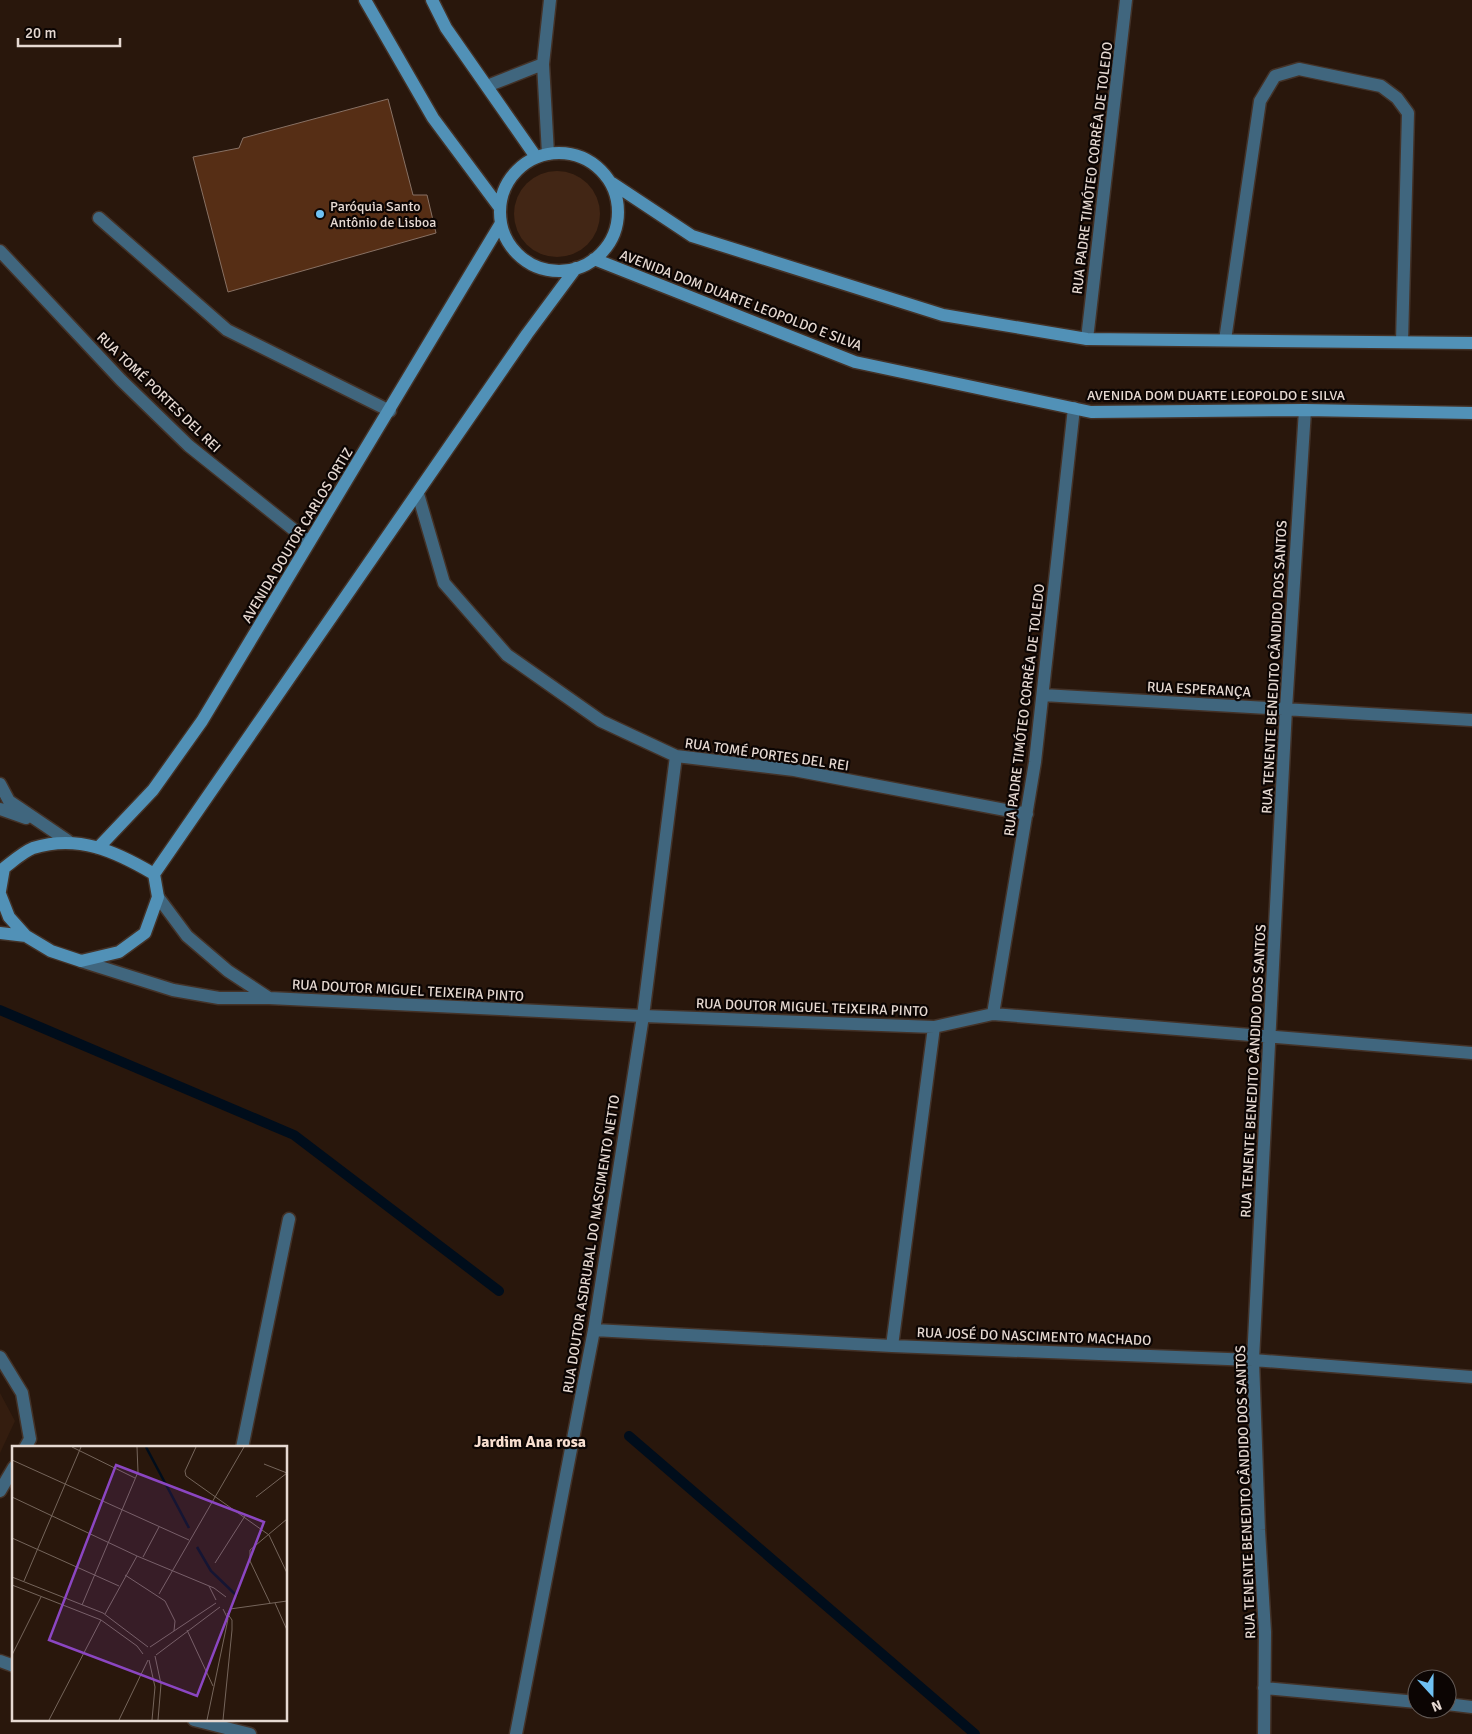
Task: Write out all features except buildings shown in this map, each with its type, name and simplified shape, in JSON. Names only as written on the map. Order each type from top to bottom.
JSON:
[{"type":"main road","points":[[365,0],[433,118],[500,208]]},
{"type":"main road","points":[[432,0],[446,28],[487,86],[542,155]]},
{"type":"main road","points":[[612,183],[617,199],[619,216],[606,248],[594,259],[576,268],[556,271],[537,267],[520,256],[508,242],[501,223],[500,208],[503,192],[509,181],[525,163],[542,155],[575,155],[590,161],[602,170],[612,183],[692,236],[943,315],[1088,339],[1472,342]]},
{"type":"main road","name":"AVENIDA DOUTOR CARLOS ORTIZ","points":[[98,848],[153,790],[202,721],[390,411],[501,223]]},
{"type":"main road","name":"AVENIDA DOM DUARTE LEOPOLDO E SILVA","points":[[594,259],[855,362],[1091,412],[1305,410],[1472,413]]},
{"type":"main road","points":[[154,874],[122,855],[68,841],[31,849],[2,869],[0,892],[9,917],[26,936],[51,951],[81,961],[119,952],[145,933],[158,897],[154,874],[527,334],[576,268]]},
{"type":"main road","points":[[0,932],[26,936]]},
{"type":"street","points":[[542,155],[543,64],[550,0]]},
{"type":"street","name":"RUA PADRE TIMÓTEO CORRÊA DE TOLEDO","points":[[1088,339],[1126,0]]},
{"type":"street","points":[[487,86],[543,64]]},
{"type":"street","points":[[1225,340],[1260,101],[1275,76],[1299,70],[1381,86],[1397,98],[1408,113],[1402,342]]},
{"type":"street","points":[[99,218],[227,330],[390,411]]},
{"type":"street","name":"RUA TOMÉ PORTES DEL REI","points":[[0,252],[121,380],[189,446],[309,542]]},
{"type":"street","name":"RUA PADRE TIMÓTEO CORRÊA DE TOLEDO","points":[[993,1014],[1027,814],[1043,695],[1074,408]]},
{"type":"street","name":"RUA TENENTE BENEDITO CÂNDIDO DOS SANTOS","points":[[1264,1734],[1265,1632],[1258,1530],[1254,1360],[1286,709],[1305,410]]},
{"type":"street","name":"RUA TOMÉ PORTES DEL REI","points":[[418,494],[444,584],[507,654],[601,721],[676,756],[794,770],[1027,814]]},
{"type":"street","name":"RUA ESPERANÇA","points":[[1043,695],[1472,720]]},
{"type":"street","name":"RUA DOUTOR ASDRUBAL DO NASCIMENTO NETTO","points":[[516,1734],[594,1330],[643,1016],[676,756]]},
{"type":"street","points":[[0,784],[10,801],[36,821],[68,841]]},
{"type":"street","points":[[0,809],[36,821]]},
{"type":"street","points":[[158,897],[187,936],[228,971],[269,998]]},
{"type":"street","name":"RUA DOUTOR MIGUEL TEIXEIRA PINTO","points":[[81,961],[173,990],[219,998],[269,998],[643,1016],[934,1027],[993,1014],[1472,1053]]},
{"type":"street","points":[[892,1346],[934,1027]]},
{"type":"street","points":[[242,1446],[289,1219]]},
{"type":"street","name":"RUA JOSÉ DO NASCIMENTO MACHADO","points":[[594,1330],[892,1346],[1254,1360],[1472,1377]]},
{"type":"street","points":[[0,1356],[22,1393],[30,1439],[26,1446]]},
{"type":"street","points":[[0,1491],[12,1470]]},
{"type":"street","points":[[0,1661],[12,1665]]},
{"type":"street","points":[[1264,1688],[1407,1701]]},
{"type":"street","points":[[1457,1705],[1472,1707]]},
{"type":"street","points":[[202,1722],[250,1734]]},
{"type":"shaded area","points":[[557,171],[573,174],[581,178],[593,190],[597,198],[600,214],[597,230],[593,238],[581,250],[573,254],[557,257],[541,254],[533,250],[521,238],[517,230],[514,214],[517,198],[521,190],[533,178],[541,174]]},
{"type":"shaded area","points":[[0,1393],[15,1421],[0,1453]]},
{"type":"waterway","points":[[0,1010],[294,1135],[499,1291]]},
{"type":"waterway","points":[[629,1436],[975,1734]]},
{"type":"place","name":"Paróquia Santo Antônio de Lisboa","points":[[320,214]]},
{"type":"district","name":"Jardim Ana rosa","points":[[530,1441]]}]
